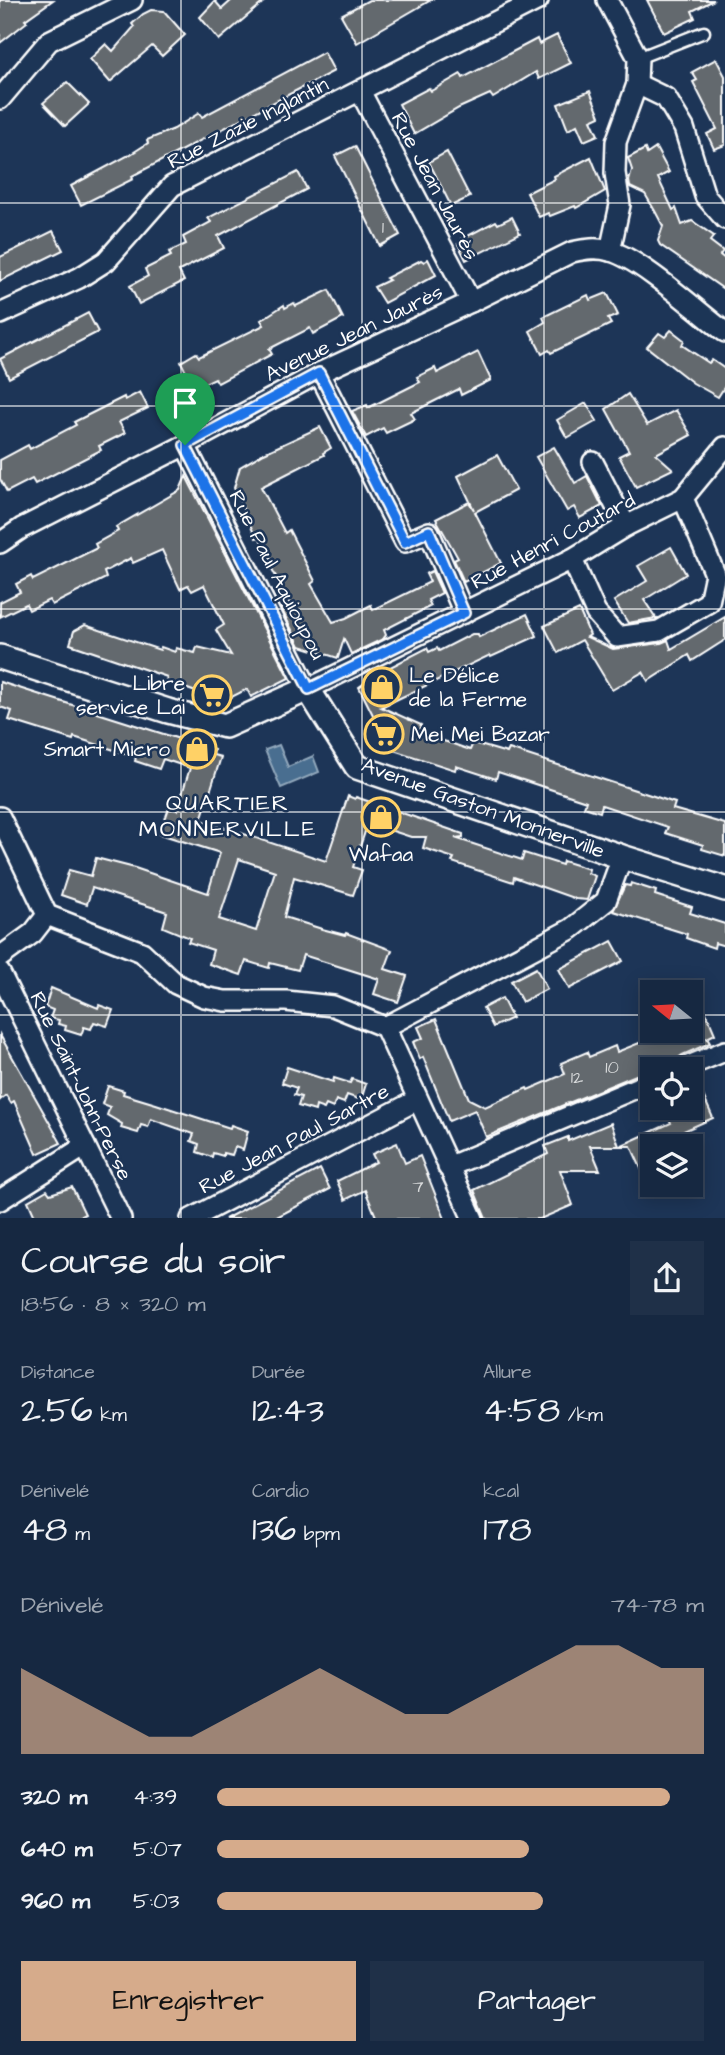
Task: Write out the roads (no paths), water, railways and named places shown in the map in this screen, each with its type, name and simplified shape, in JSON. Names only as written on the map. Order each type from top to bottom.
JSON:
[{"type":"street","points":[[0,99],[49,41],[132,0]]},
{"type":"street","name":"Rue Zazie Inglantin","points":[[0,314],[79,278],[106,261],[172,186],[538,0]]},
{"type":"street","points":[[607,0],[638,58],[637,84],[616,142],[615,173],[620,205],[610,251]]},
{"type":"street","points":[[637,84],[666,98],[684,128],[705,196],[725,219]]},
{"type":"street","name":"Rue Jean Jaurès","points":[[360,91],[471,302]]},
{"type":"street","name":"Avenue Jean Jaurès","points":[[0,543],[22,528],[319,373],[572,252],[588,248],[610,251],[632,261],[724,329]]},
{"type":"street","points":[[319,373],[405,542],[429,531],[464,613]]},
{"type":"street","name":"Rue Paul Aquioupou","points":[[185,445],[309,689]]},
{"type":"street","name":"Rue Henri Coutard","points":[[309,689],[572,559],[625,526],[683,498],[725,447]]},
{"type":"street","points":[[593,462],[625,526]]},
{"type":"street","points":[[572,559],[596,614],[617,638],[659,631],[709,603],[715,574],[683,498]]},
{"type":"street","points":[[0,657],[168,711],[225,726],[309,689]]},
{"type":"street","name":"Avenue Gaston Monnerville","points":[[309,689],[356,768],[725,889]]},
{"type":"street","points":[[0,817],[47,915],[142,952],[176,984],[204,997],[225,1001],[286,1001],[333,1006],[385,1027],[474,1218]]},
{"type":"street","points":[[385,1027],[571,929],[606,901],[622,857]]},
{"type":"street","points":[[0,957],[33,933],[47,915]]},
{"type":"street","name":"Rue Saint-John-Perse","points":[[0,973],[121,1218]]},
{"type":"street","points":[[703,1060],[725,1051]]},
{"type":"street","points":[[449,1167],[640,1086]]},
{"type":"street","name":"Rue Jean Paul Sartre","points":[[193,1218],[417,1100]]},
{"type":"street","points":[[0,1200],[85,1146]]},
{"type":"lane","points":[[638,58],[704,32]]},
{"type":"water","points":[[279,745],[288,767],[313,756],[319,772],[281,788],[265,750]]},
{"type":"place","name":"Le Délice de la Ferme","points":[[382,687]]},
{"type":"place","name":"Libre service Lai","points":[[212,695]]},
{"type":"place","name":"Mei Mei Bazar","points":[[384,734]]},
{"type":"place","name":"Smart Micro","points":[[197,749]]},
{"type":"place","name":"Wafaa","points":[[381,817]]},
{"type":"district","name":"QUARTIER MONNERVILLE","points":[[228,816]]}]
